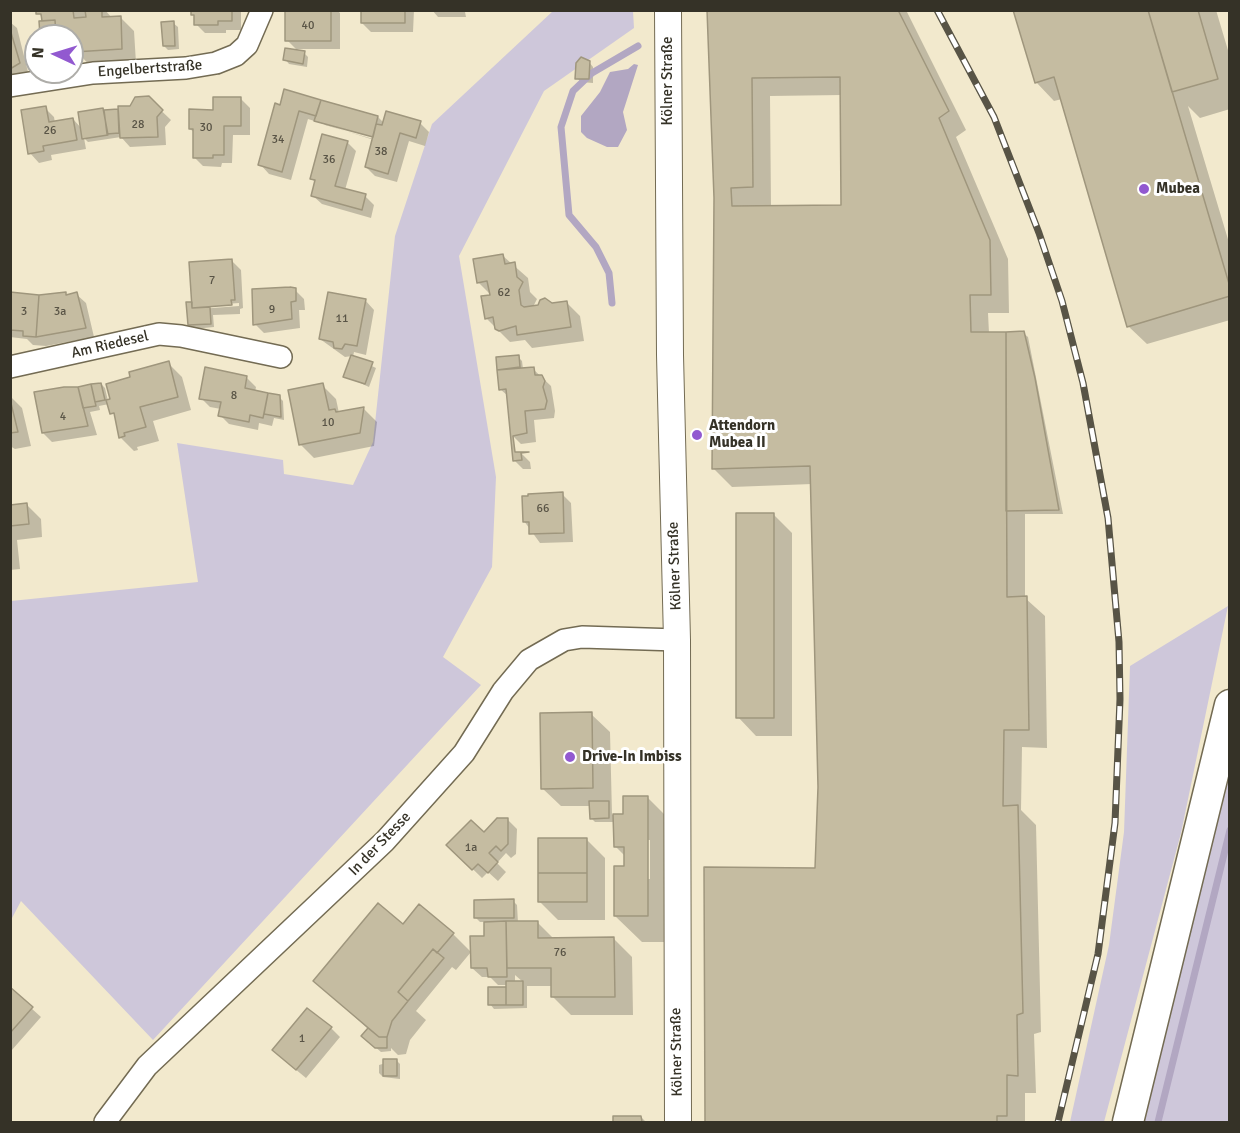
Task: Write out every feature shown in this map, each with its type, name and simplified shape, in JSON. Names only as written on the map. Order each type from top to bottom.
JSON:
[{"type":"main road","points":[[1128,1122],[1230,705]]},
{"type":"street","name":"Engelbertstraße","points":[[10,86],[93,73],[186,68],[216,63],[236,55],[247,45],[262,10]]},
{"type":"street","name":"Kölner Straße","points":[[668,10],[670,355],[677,640],[678,1122]]},
{"type":"street","name":"Am Riedesel","points":[[10,367],[159,334],[181,336],[281,357]]},
{"type":"street","name":"In der Stesse","points":[[105,1122],[147,1066],[385,841],[464,753],[503,691],[529,660],[564,640],[582,637],[677,640]]},
{"type":"shaded area","points":[[553,11],[633,11],[634,28],[544,91],[459,256],[496,477],[492,567],[443,657],[481,685],[153,1040],[21,901],[11,920],[11,601],[198,582],[177,443],[283,460],[284,474],[353,485],[373,442],[395,236],[432,124]]},
{"type":"shaded area","points":[[634,64],[638,65],[623,112],[627,130],[618,147],[607,147],[587,138],[581,132],[581,116],[600,92],[610,72],[628,69]]},
{"type":"shaded area","points":[[1228,606],[1181,833],[1104,1122],[1070,1122],[1109,945],[1124,832],[1130,666]]},
{"type":"shaded area","points":[[1229,769],[1229,1122],[1144,1122]]},
{"type":"building","points":[[36,10],[73,10],[74,18],[86,17],[85,10],[102,10],[102,17],[121,16],[122,49],[84,51],[84,24],[55,24],[55,20],[42,21],[41,14],[36,14]]},
{"type":"building","points":[[191,10],[232,10],[232,21],[218,21],[218,25],[194,25],[194,15],[191,15]]},
{"type":"building","points":[[285,10],[331,10],[331,41],[285,41]]},
{"type":"building","points":[[361,10],[405,10],[405,23],[361,23]]},
{"type":"building","points":[[707,10],[898,10],[949,111],[939,118],[990,240],[991,295],[970,295],[971,332],[1006,332],[1007,597],[1027,596],[1029,730],[1004,730],[1003,806],[1018,805],[1023,1013],[1017,1015],[1018,1076],[1007,1075],[1007,1116],[997,1116],[997,1122],[705,1122],[704,867],[815,868],[818,787],[810,466],[712,469],[714,198]],"holes":[[[840,77],[841,205],[732,206],[731,188],[753,187],[752,78]]]},
{"type":"building","name":"Mubea","points":[[1013,10],[1148,10],[1230,287],[1230,296],[1127,327],[1054,77],[1035,83]]},
{"type":"building","points":[[1148,10],[1198,10],[1218,79],[1172,92]]},
{"type":"building","points":[[55,20],[55,24],[39,24],[39,21]]},
{"type":"building","points":[[174,21],[175,46],[163,46],[161,22]]},
{"type":"building","points":[[10,29],[20,63],[10,69]]},
{"type":"building","points":[[285,48],[305,51],[303,64],[283,60]]},
{"type":"building","points":[[581,57],[590,61],[589,79],[575,79],[576,63]]},
{"type":"building","points":[[284,89],[321,100],[316,116],[299,111],[282,172],[258,165],[275,103],[280,105]]},
{"type":"building","points":[[149,96],[163,110],[157,117],[158,137],[120,138],[118,106],[130,106],[135,97]]},
{"type":"building","points":[[213,97],[241,97],[241,126],[224,126],[224,155],[213,155],[213,158],[193,158],[193,129],[189,129],[189,109],[213,110]]},
{"type":"building","points":[[321,100],[378,116],[373,137],[314,121]]},
{"type":"building","points":[[46,106],[49,122],[73,118],[77,140],[43,146],[44,151],[28,154],[21,110]]},
{"type":"building","points":[[103,108],[108,135],[82,139],[78,112]]},
{"type":"building","points":[[118,109],[119,133],[107,134],[104,110]]},
{"type":"building","points":[[386,111],[421,121],[416,138],[400,133],[388,174],[365,167],[376,124],[382,125]]},
{"type":"building","points":[[322,134],[348,141],[335,186],[366,194],[362,210],[311,196],[315,180],[310,179]]},
{"type":"building","points":[[503,254],[505,264],[515,262],[517,277],[523,282],[519,290],[521,305],[524,307],[538,305],[540,300],[545,298],[552,303],[567,301],[571,327],[517,335],[516,326],[499,331],[495,329],[493,317],[485,319],[481,296],[490,295],[487,281],[477,283],[473,259]]},
{"type":"building","points":[[232,259],[235,300],[231,300],[232,305],[192,308],[189,262]]},
{"type":"building","points":[[296,288],[296,301],[291,302],[292,319],[253,325],[252,289]]},
{"type":"building","points":[[10,292],[39,295],[36,337],[23,336],[23,331],[10,330]]},
{"type":"building","points":[[66,292],[66,295],[77,292],[86,328],[36,337],[39,295]]},
{"type":"building","points":[[328,292],[366,299],[357,346],[345,344],[342,349],[334,348],[333,342],[319,339]]},
{"type":"building","points":[[186,302],[192,302],[192,308],[210,307],[211,324],[188,325]]},
{"type":"building","points":[[1024,331],[1059,510],[1006,511],[1006,332]]},
{"type":"building","points":[[351,355],[373,362],[365,384],[343,377]]},
{"type":"building","points":[[519,355],[520,367],[497,370],[496,357]]},
{"type":"building","points":[[169,361],[178,397],[140,407],[146,427],[124,433],[125,436],[119,438],[114,413],[110,414],[106,400],[110,399],[106,384],[130,377],[129,372]]},
{"type":"building","points":[[205,367],[247,376],[245,388],[268,393],[263,418],[250,415],[249,422],[218,416],[221,402],[199,399]]},
{"type":"building","points":[[534,367],[535,375],[542,375],[545,381],[543,387],[547,401],[545,409],[525,411],[527,433],[513,436],[515,452],[529,452],[521,453],[522,460],[513,461],[506,389],[499,390],[497,370]]},
{"type":"building","points":[[101,383],[105,400],[95,402],[91,384]]},
{"type":"building","points":[[323,383],[329,410],[335,409],[336,412],[364,407],[360,433],[299,445],[288,390]]},
{"type":"building","points":[[91,384],[96,406],[83,408],[78,387]]},
{"type":"building","points":[[78,387],[88,426],[42,433],[34,392]]},
{"type":"building","points":[[268,393],[280,395],[281,417],[264,414]]},
{"type":"building","points":[[10,399],[18,432],[10,433]]},
{"type":"building","points":[[563,492],[564,533],[529,534],[529,522],[523,522],[522,496]]},
{"type":"building","points":[[27,503],[29,524],[10,526],[10,505]]},
{"type":"building","points":[[736,513],[774,513],[774,718],[736,718]]},
{"type":"building","points":[[592,712],[593,788],[541,789],[540,713]]},
{"type":"building","points":[[623,796],[648,796],[648,916],[614,916],[614,866],[624,866],[624,847],[614,847],[613,814],[623,814]]},
{"type":"building","points":[[589,801],[609,801],[609,818],[590,819]]},
{"type":"building","points":[[497,818],[508,818],[508,844],[501,851],[496,846],[489,853],[498,862],[488,873],[478,864],[472,870],[446,845],[471,820],[484,832]]},
{"type":"building","points":[[538,838],[587,838],[587,873],[538,873]]},
{"type":"building","points":[[538,873],[587,873],[587,902],[538,902]]},
{"type":"building","points":[[514,899],[514,918],[474,918],[474,900]]},
{"type":"building","points":[[378,903],[403,924],[419,904],[454,933],[437,953],[433,949],[398,992],[408,1001],[392,1021],[387,1037],[379,1037],[313,981]]},
{"type":"building","points":[[506,921],[538,921],[538,938],[614,937],[615,997],[551,997],[551,968],[507,968]]},
{"type":"building","points":[[506,921],[507,977],[488,977],[487,968],[471,968],[470,936],[484,936],[484,922]]},
{"type":"building","points":[[433,949],[444,958],[408,1001],[398,992]]},
{"type":"building","points":[[506,981],[523,981],[523,1005],[506,1005]]},
{"type":"building","points":[[10,987],[33,1007],[10,1033]]},
{"type":"building","points":[[488,987],[506,987],[506,1005],[488,1005]]},
{"type":"building","points":[[307,1008],[332,1027],[296,1070],[272,1050]]},
{"type":"building","points":[[368,1028],[379,1037],[387,1037],[387,1048],[375,1048],[361,1036]]},
{"type":"building","points":[[383,1059],[397,1059],[397,1076],[383,1076]]},
{"type":"building","points":[[613,1116],[641,1116],[642,1122],[613,1122]]},
{"type":"waterway","points":[[612,303],[609,273],[596,247],[569,215],[561,127],[573,91],[592,73],[638,46]]},
{"type":"waterway","points":[[1158,1122],[1230,830]]},
{"type":"railway","points":[[937,10],[994,117],[1039,233],[1062,301],[1083,383],[1108,518],[1119,642],[1120,699],[1115,823],[1098,954],[1058,1122]]},
{"type":"place","name":"Mubea","points":[[1144,189]]},
{"type":"place","name":"Attendorn Mubea II","points":[[697,435]]},
{"type":"place","name":"Drive-In Imbiss","points":[[570,757]]}]
